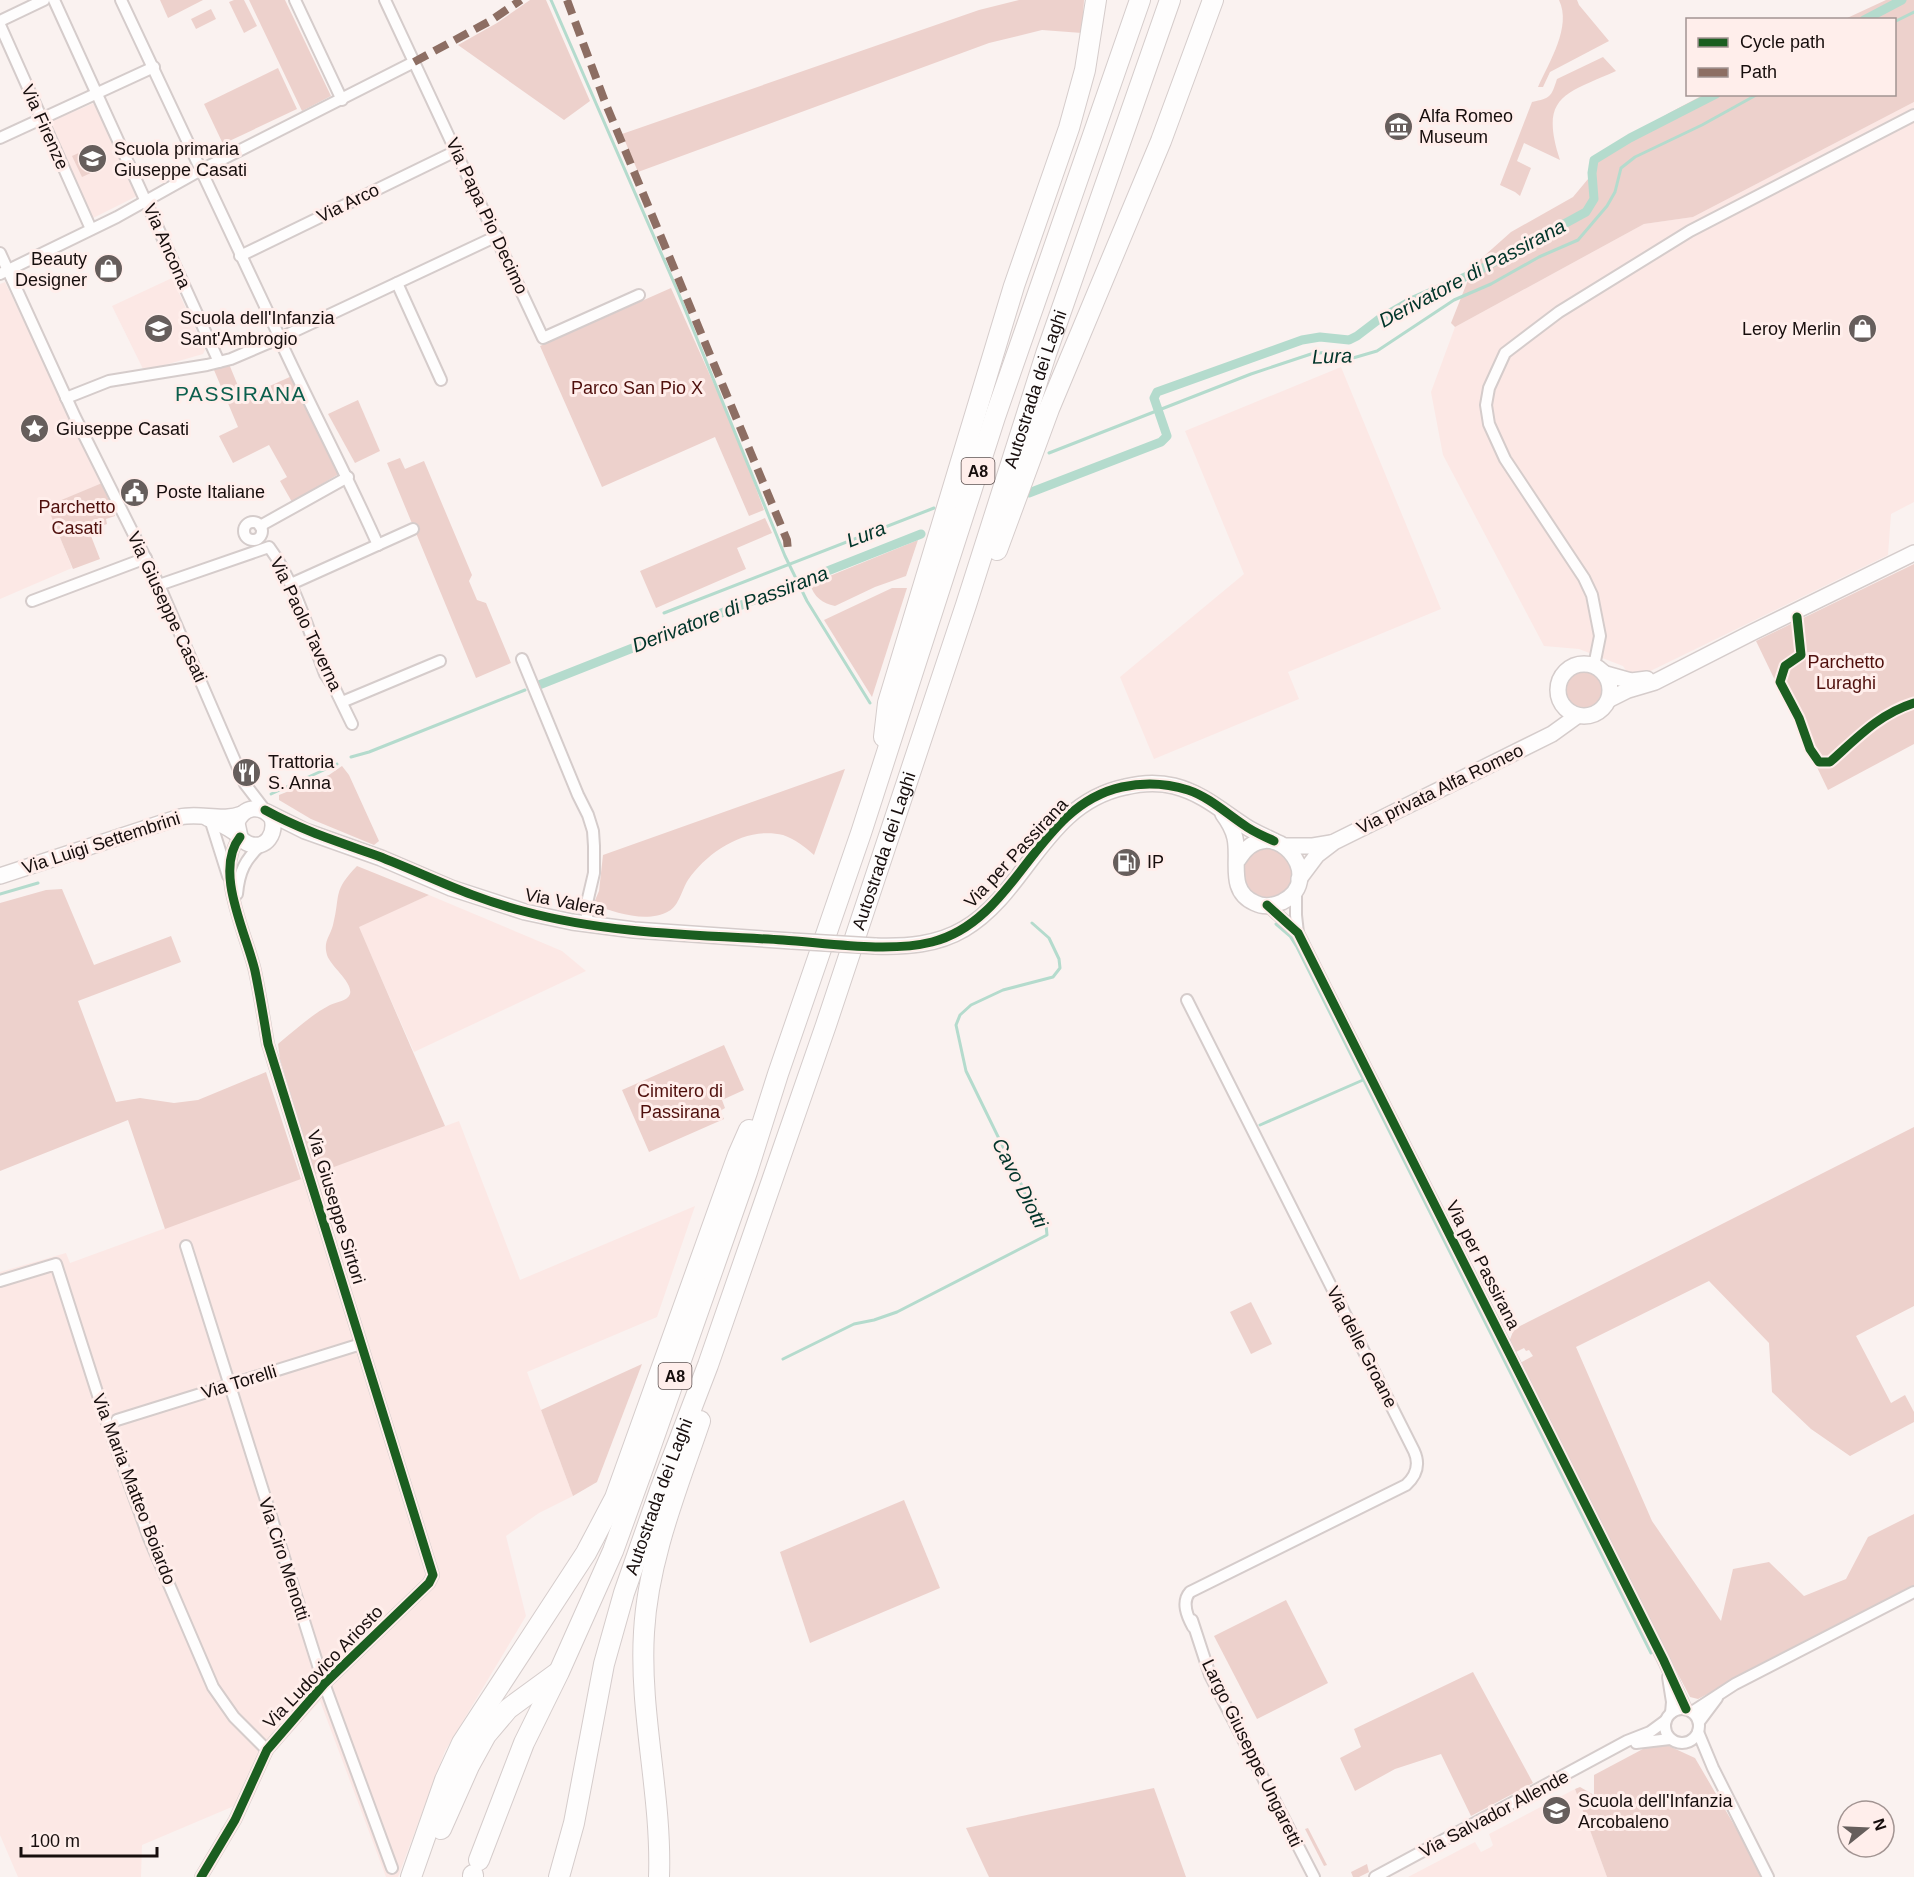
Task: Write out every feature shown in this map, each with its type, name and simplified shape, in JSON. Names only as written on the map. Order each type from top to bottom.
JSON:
[{"type":"highway","points":[[879,779],[888,703],[1014,286],[1069,128],[1086,70],[1096,0]]},
{"type":"highway","name":"Autostrada dei Laghi","points":[[475,1871],[524,1743],[559,1672],[613,1551],[743,1183],[879,779],[992,428],[1140,0]]},
{"type":"highway","name":"Autostrada dei Laghi","points":[[559,1877],[574,1823],[613,1628],[660,1490],[708,1365],[886,848],[1046,354],[1170,0]]},
{"type":"highway","points":[[966,605],[980,588],[991,567],[1049,409],[1161,141],[1213,0]]},
{"type":"highway","points":[[1194,54],[1219,0]]},
{"type":"highway","points":[[411,1877],[445,1780],[462,1743],[586,1553],[611,1507],[633,1452],[738,1155],[778,1074]]},
{"type":"highway","points":[[659,1877],[659,1823],[646,1701],[644,1632],[652,1574],[660,1542],[703,1412],[708,1365]]},
{"type":"highway","name":"A8","points":[[425,1877],[445,1817],[486,1735],[508,1709],[559,1672]]},
{"type":"street","points":[[0,23],[44,0]]},
{"type":"street","name":"Via Ancona","points":[[54,0],[95,95],[146,200],[219,362]]},
{"type":"street","points":[[121,0],[317,419],[348,477],[378,545]]},
{"type":"street","points":[[295,0],[342,100]]},
{"type":"street","name":"Via Papa Pio Decimo","points":[[385,0],[543,338],[639,295]]},
{"type":"street","name":"Via Firenze","points":[[0,23],[91,229]]},
{"type":"street","points":[[4,272],[414,62]]},
{"type":"street","points":[[0,138],[154,68]]},
{"type":"street","points":[[1610,699],[1610,686],[1600,670],[1600,636],[1592,595],[1584,578],[1505,459],[1489,424],[1486,405],[1489,388],[1506,353],[1559,312],[1690,231],[1914,115]]},
{"type":"street","name":"Via Arco","points":[[240,256],[456,151]]},
{"type":"street","points":[[66,398],[109,381],[219,362],[279,338],[497,237]]},
{"type":"street","name":"Via Giuseppe Casati","points":[[0,253],[4,272],[159,585],[245,783],[266,811]]},
{"type":"street","points":[[398,283],[441,380]]},
{"type":"street","points":[[256,535],[348,477]]},
{"type":"street","points":[[291,584],[412,529]]},
{"type":"street","name":"Via Paolo Taverna","points":[[248,554],[256,535],[278,558],[291,584],[325,674],[352,724]]},
{"type":"street","name":"Via Paolo Taverna","points":[[159,585],[268,547]]},
{"type":"street","points":[[1676,671],[1630,681],[1580,664],[1567,670],[1558,686],[1559,698],[1566,709],[1577,716],[1597,714],[1610,699],[1628,690],[1655,682],[1914,553]]},
{"type":"street","points":[[32,601],[146,558]]},
{"type":"street","points":[[522,659],[593,831],[594,873],[586,907],[588,924]]},
{"type":"street","name":"Via Paolo Taverna","points":[[342,702],[440,661]]},
{"type":"street","name":"Via privata Alfa Romeo","points":[[1546,736],[1558,715],[1559,698]]},
{"type":"street","name":"Via privata Alfa Romeo","points":[[1298,883],[1317,855],[1334,842],[1557,731],[1577,716]]},
{"type":"street","name":"Via Giuseppe Casati","points":[[243,813],[247,802],[245,783]]},
{"type":"street","name":"Via per Passirana","points":[[877,946],[922,944],[965,929],[986,912],[1066,818],[1093,798],[1112,789],[1152,783],[1192,792],[1218,806],[1247,828],[1280,844]]},
{"type":"street","points":[[1218,806],[1233,830],[1238,860]]},
{"type":"street","points":[[206,817],[249,844],[266,842],[274,825],[272,818],[266,811],[251,808],[238,819],[237,827],[240,837]]},
{"type":"street","name":"Via Valera","points":[[266,811],[306,831],[488,901],[525,912],[572,922],[662,932],[877,946]]},
{"type":"street","name":"Via Luigi Settembrini","points":[[0,876],[180,817],[235,817],[243,813]]},
{"type":"street","points":[[206,817],[232,887]]},
{"type":"street","name":"Via Valera","points":[[266,842],[282,833],[306,831]]},
{"type":"street","name":"Via Giuseppe Sirtori","points":[[240,837],[232,854],[234,905],[255,970],[268,1044],[431,1566],[433,1575],[429,1583]]},
{"type":"street","name":"Via Giuseppe Sirtori","points":[[238,915],[239,878],[247,859],[266,842]]},
{"type":"street","points":[[1259,842],[1280,844],[1297,861],[1298,883],[1290,896],[1282,902],[1267,906],[1251,901],[1239,889],[1235,872],[1238,860],[1246,848],[1252,844],[1259,842]]},
{"type":"street","name":"Via privata Alfa Romeo","points":[[1280,844],[1313,846],[1334,842]]},
{"type":"street","name":"Via per Passirana","points":[[1298,883],[1296,915],[1298,933],[1689,1710]]},
{"type":"street","name":"Via per Passirana","points":[[1267,906],[1298,933]]},
{"type":"street","points":[[572,922],[576,915],[586,907]]},
{"type":"street","name":"Via delle Groane","points":[[1187,1000],[1418,1463],[1414,1476],[1406,1485],[1190,1592],[1187,1601]]},
{"type":"street","name":"Via Ciro Menotti","points":[[186,1246],[324,1684],[392,1868]]},
{"type":"street","name":"Via Maria Matteo Boiardo","points":[[0,1281],[56,1264],[105,1417],[149,1538],[208,1677],[234,1717],[267,1750]]},
{"type":"street","name":"Via Torelli","points":[[117,1420],[361,1344]]},
{"type":"street","name":"Via Ludovico Ariosto","points":[[201,1877],[236,1820],[267,1750],[324,1684],[429,1583]]},
{"type":"street","points":[[1721,1693],[1699,1727],[1696,1737],[1687,1743],[1678,1743],[1670,1738],[1665,1731],[1668,1717],[1678,1709],[1689,1710],[1721,1693],[1914,1592]]},
{"type":"street","name":"Largo Giuseppe Ungaretti","points":[[1187,1601],[1187,1612],[1210,1675],[1314,1877]]},
{"type":"street","name":"Via per Passirana","points":[[1658,1648],[1669,1683],[1668,1717]]},
{"type":"street","points":[[1689,1710],[1699,1727],[1713,1768],[1768,1877]]},
{"type":"street","name":"Via Salvador Allende","points":[[1375,1877],[1627,1741],[1650,1732],[1668,1717]]},
{"type":"street","name":"Via Salvador Allende","points":[[1612,1750],[1670,1738]]},
{"type":"street","points":[[1687,1743],[1697,1750],[1713,1768]]},
{"type":"shaded area","points":[[1914,102],[1914,502],[1891,514],[1888,555],[1632,680],[1623,666],[1579,649],[1544,646],[1443,455],[1431,392],[1455,327],[1644,224],[1693,217]]},
{"type":"shaded area","name":"Scuola primaria Giuseppe Casati","points":[[94,103],[137,196],[93,218],[49,122]]},
{"type":"shaded area","name":"Scuola dell'Infanzia Sant'Ambrogio","points":[[172,278],[205,350],[203,354],[144,371],[112,306]]},
{"type":"shaded area","points":[[5,282],[102,483],[48,506],[72,568],[0,599],[0,284]]},
{"type":"shaded area","points":[[1341,367],[1441,609],[1288,672],[1299,699],[1154,759],[1120,677],[1244,574],[1185,431]]},
{"type":"shaded area","points":[[429,895],[562,951],[586,971],[414,1052],[358,926]]},
{"type":"shaded area","points":[[459,1121],[520,1280],[695,1206],[657,1317],[527,1372],[573,1496],[539,1513],[506,1536],[526,1616],[445,1751],[398,1877],[386,1877],[320,1701],[273,1753],[253,1798],[142,1845],[141,1877],[18,1877],[0,1835],[0,1272],[66,1253],[70,1263]]},
{"type":"shaded area","name":"Scuola dell'Infanzia Arcobaleno","points":[[1575,1789],[1607,1877],[1408,1877],[1475,1842],[1481,1852],[1491,1847],[1493,1845],[1489,1834]]},
{"type":"green space","points":[[160,0],[203,0],[168,18]]},
{"type":"green space","points":[[244,0],[257,26],[244,33],[229,2]]},
{"type":"green space","points":[[249,0],[285,0],[331,96],[302,111]]},
{"type":"green space","points":[[530,0],[546,0],[590,101],[564,120],[458,45],[497,23]]},
{"type":"green space","points":[[1019,0],[1084,0],[1082,33],[1042,30],[989,43],[638,172],[622,134],[979,10]]},
{"type":"green space","points":[[1559,0],[1577,0],[1609,41],[1550,72],[1543,87],[1538,87],[1561,33],[1563,21]]},
{"type":"green space","points":[[1886,0],[1914,0],[1914,102],[1693,217],[1644,224],[1455,327],[1451,323],[1474,265],[1511,232],[1573,197],[1593,173],[1600,156],[1701,96],[1896,96],[1896,18],[1847,18]]},
{"type":"green space","points":[[211,9],[216,19],[196,29],[191,19]]},
{"type":"green space","points":[[1603,57],[1616,71],[1570,92],[1555,110],[1554,139],[1560,160],[1524,143],[1517,161],[1531,168],[1520,196],[1500,185],[1532,102],[1549,96],[1557,79]]},
{"type":"green space","points":[[278,68],[297,109],[223,144],[204,104]]},
{"type":"green space","points":[[83,151],[93,172],[82,177],[72,156]]},
{"type":"green space","name":"Parco San Pio X","points":[[671,288],[734,429],[764,510],[749,516],[715,437],[602,487],[540,346]]},
{"type":"green space","points":[[229,364],[243,398],[292,376],[338,471],[337,475],[292,502],[280,481],[287,477],[269,445],[233,463],[219,436],[238,427],[214,370]]},
{"type":"green space","points":[[358,400],[380,451],[355,463],[328,414]]},
{"type":"green space","points":[[400,458],[405,469],[424,461],[472,575],[469,581],[477,600],[486,603],[511,663],[476,678],[387,463]]},
{"type":"green space","name":"Parchetto Casati","points":[[102,483],[115,516],[106,519],[107,524],[96,528],[91,536],[100,559],[73,569],[47,506]]},
{"type":"green space","points":[[765,518],[772,533],[737,548],[746,569],[656,608],[640,571]]},
{"type":"green space","points":[[918,540],[906,576],[875,587],[835,606],[819,599],[812,589],[810,584]]},
{"type":"green space","name":"Parchetto Luraghi","points":[[1914,564],[1914,744],[1828,790],[1756,641]]},
{"type":"green space","points":[[892,588],[907,588],[872,697],[824,620]]},
{"type":"green space","points":[[1585,671],[1598,677],[1604,690],[1598,703],[1585,709],[1572,703],[1566,690],[1572,677]]},
{"type":"green space","points":[[342,766],[349,775],[379,841],[374,845],[311,819],[279,800],[279,795],[329,775]]},
{"type":"green space","points":[[845,769],[814,855],[783,835],[756,834],[730,843],[706,859],[688,880],[672,909],[660,915],[631,916],[593,905],[599,891],[603,855]]},
{"type":"green space","points":[[1267,849],[1276,851],[1287,860],[1292,874],[1290,883],[1281,894],[1267,899],[1258,897],[1247,888],[1242,874],[1244,865],[1253,854]]},
{"type":"green space","points":[[357,866],[429,895],[359,927],[445,1126],[315,1174],[280,1059],[278,1044],[316,1013],[344,1000],[350,994],[345,980],[329,960],[326,946],[341,888]]},
{"type":"green space","points":[[62,889],[94,965],[171,936],[181,962],[78,1001],[116,1102],[140,1098],[174,1103],[198,1100],[266,1072],[301,1179],[165,1229],[128,1120],[0,1171],[0,903],[46,890]]},
{"type":"green space","name":"Cimitero di Passirana","points":[[724,1045],[744,1090],[722,1100],[725,1108],[720,1111],[724,1119],[649,1152],[622,1090]]},
{"type":"green space","points":[[1914,1127],[1914,1306],[1856,1336],[1891,1403],[1905,1395],[1914,1412],[1914,1422],[1850,1456],[1811,1429],[1772,1392],[1769,1343],[1709,1281],[1576,1347],[1652,1521],[1721,1621],[1733,1569],[1769,1562],[1804,1596],[1846,1579],[1868,1537],[1914,1514],[1914,1587],[1698,1699],[1690,1697],[1520,1363],[1533,1356],[1529,1350],[1526,1351],[1524,1348],[1514,1353],[1509,1342],[1514,1329]]},
{"type":"green space","points":[[1251,1302],[1272,1344],[1251,1354],[1230,1312]]},
{"type":"green space","points":[[642,1364],[597,1482],[573,1496],[541,1410]]},
{"type":"green space","points":[[904,1500],[940,1588],[810,1643],[780,1552]]},
{"type":"green space","points":[[1286,1600],[1328,1683],[1257,1719],[1214,1636]]},
{"type":"green space","points":[[1473,1672],[1533,1783],[1471,1816],[1441,1754],[1395,1769],[1355,1791],[1340,1758],[1361,1747],[1354,1729]]},
{"type":"green space","points":[[1658,1741],[1695,1758],[1754,1859],[1762,1877],[1607,1877],[1575,1789],[1580,1787],[1594,1795],[1594,1775]]},
{"type":"green space","points":[[1154,1788],[1186,1877],[989,1877],[966,1828]]},
{"type":"green space","points":[[1308,1828],[1327,1865],[1324,1866],[1305,1829]]},
{"type":"green space","points":[[1367,1864],[1369,1872],[1353,1877],[1351,1872]]},
{"type":"waterway","points":[[551,0],[678,292],[785,556],[807,601],[870,703]]},
{"type":"waterway","name":"Derivatore di Passirana","points":[[1868,18],[1902,0]]},
{"type":"waterway","name":"Lura","points":[[1896,21],[1914,12]]},
{"type":"waterway","name":"Derivatore di Passirana","points":[[1029,493],[1161,442],[1167,436],[1154,398],[1157,392],[1302,340],[1320,337],[1349,340],[1411,301],[1476,272],[1586,212],[1594,199],[1592,173],[1594,160],[1630,138],[1712,96]]},
{"type":"waterway","name":"Lura","points":[[1049,453],[1251,374],[1311,354],[1328,352],[1353,358],[1377,351],[1454,300],[1578,240],[1607,206],[1615,192],[1621,168],[1635,157],[1702,125],[1754,96]]},
{"type":"waterway","name":"Lura","points":[[664,613],[934,508]]},
{"type":"waterway","name":"Derivatore di Passirana","points":[[539,685],[921,534]]},
{"type":"waterway","points":[[351,757],[369,752],[525,690]]},
{"type":"waterway","points":[[271,794],[337,764]]},
{"type":"waterway","points":[[0,894],[38,883]]},
{"type":"waterway","name":"Cavo Diotti","points":[[783,1359],[854,1324],[897,1312],[1047,1235],[1046,1225],[1027,1203],[1024,1190],[966,1071],[956,1025],[960,1015],[971,1005],[1003,990],[1053,977],[1060,968],[1059,959],[1049,938],[1032,923]]},
{"type":"waterway","points":[[1276,924],[1290,936],[1297,947],[1651,1653]]},
{"type":"waterway","points":[[1260,1125],[1363,1080]]},
{"type":"marked path","points":[[414,62],[490,21],[521,0]]},
{"type":"marked path","points":[[567,0],[605,102],[787,540],[788,551]]},
{"type":"cycle path","points":[[1797,617],[1801,655],[1785,666],[1780,682],[1799,718],[1810,749],[1819,762],[1830,762],[1879,720],[1914,703]]},
{"type":"cycle path","points":[[265,810],[306,830],[378,856],[467,893],[504,906],[555,919],[619,929],[685,935],[877,947],[932,942],[961,930],[986,911],[1068,816],[1092,798],[1122,787],[1155,784],[1188,790],[1210,801],[1251,830],[1274,841]]},
{"type":"cycle path","points":[[201,1877],[235,1820],[267,1750],[324,1684],[429,1583],[433,1575],[268,1044],[255,971],[234,903],[231,885],[230,867],[233,851],[240,837]]},
{"type":"cycle path","points":[[1267,905],[1298,933],[1686,1709]]},
{"type":"place","name":"Alfa Romeo Museum","points":[[1398,126]]},
{"type":"place","name":"Scuola primaria Giuseppe Casati","points":[[93,159]]},
{"type":"place","name":"Beauty Designer","points":[[108,269]]},
{"type":"place","name":"Scuola dell'Infanzia Sant'Ambrogio","points":[[159,328]]},
{"type":"place","name":"Leroy Merlin","points":[[1862,329]]},
{"type":"place","name":"Giuseppe Casati","points":[[35,429]]},
{"type":"place","name":"Poste Italiane","points":[[135,492]]},
{"type":"place","name":"Trattoria S. Anna","points":[[247,772]]},
{"type":"place","name":"IP","points":[[1126,862]]},
{"type":"place","name":"Scuola dell'Infanzia Arcobaleno","points":[[1557,1811]]},
{"type":"district","name":"PASSIRANA","points":[[241,393]]}]
